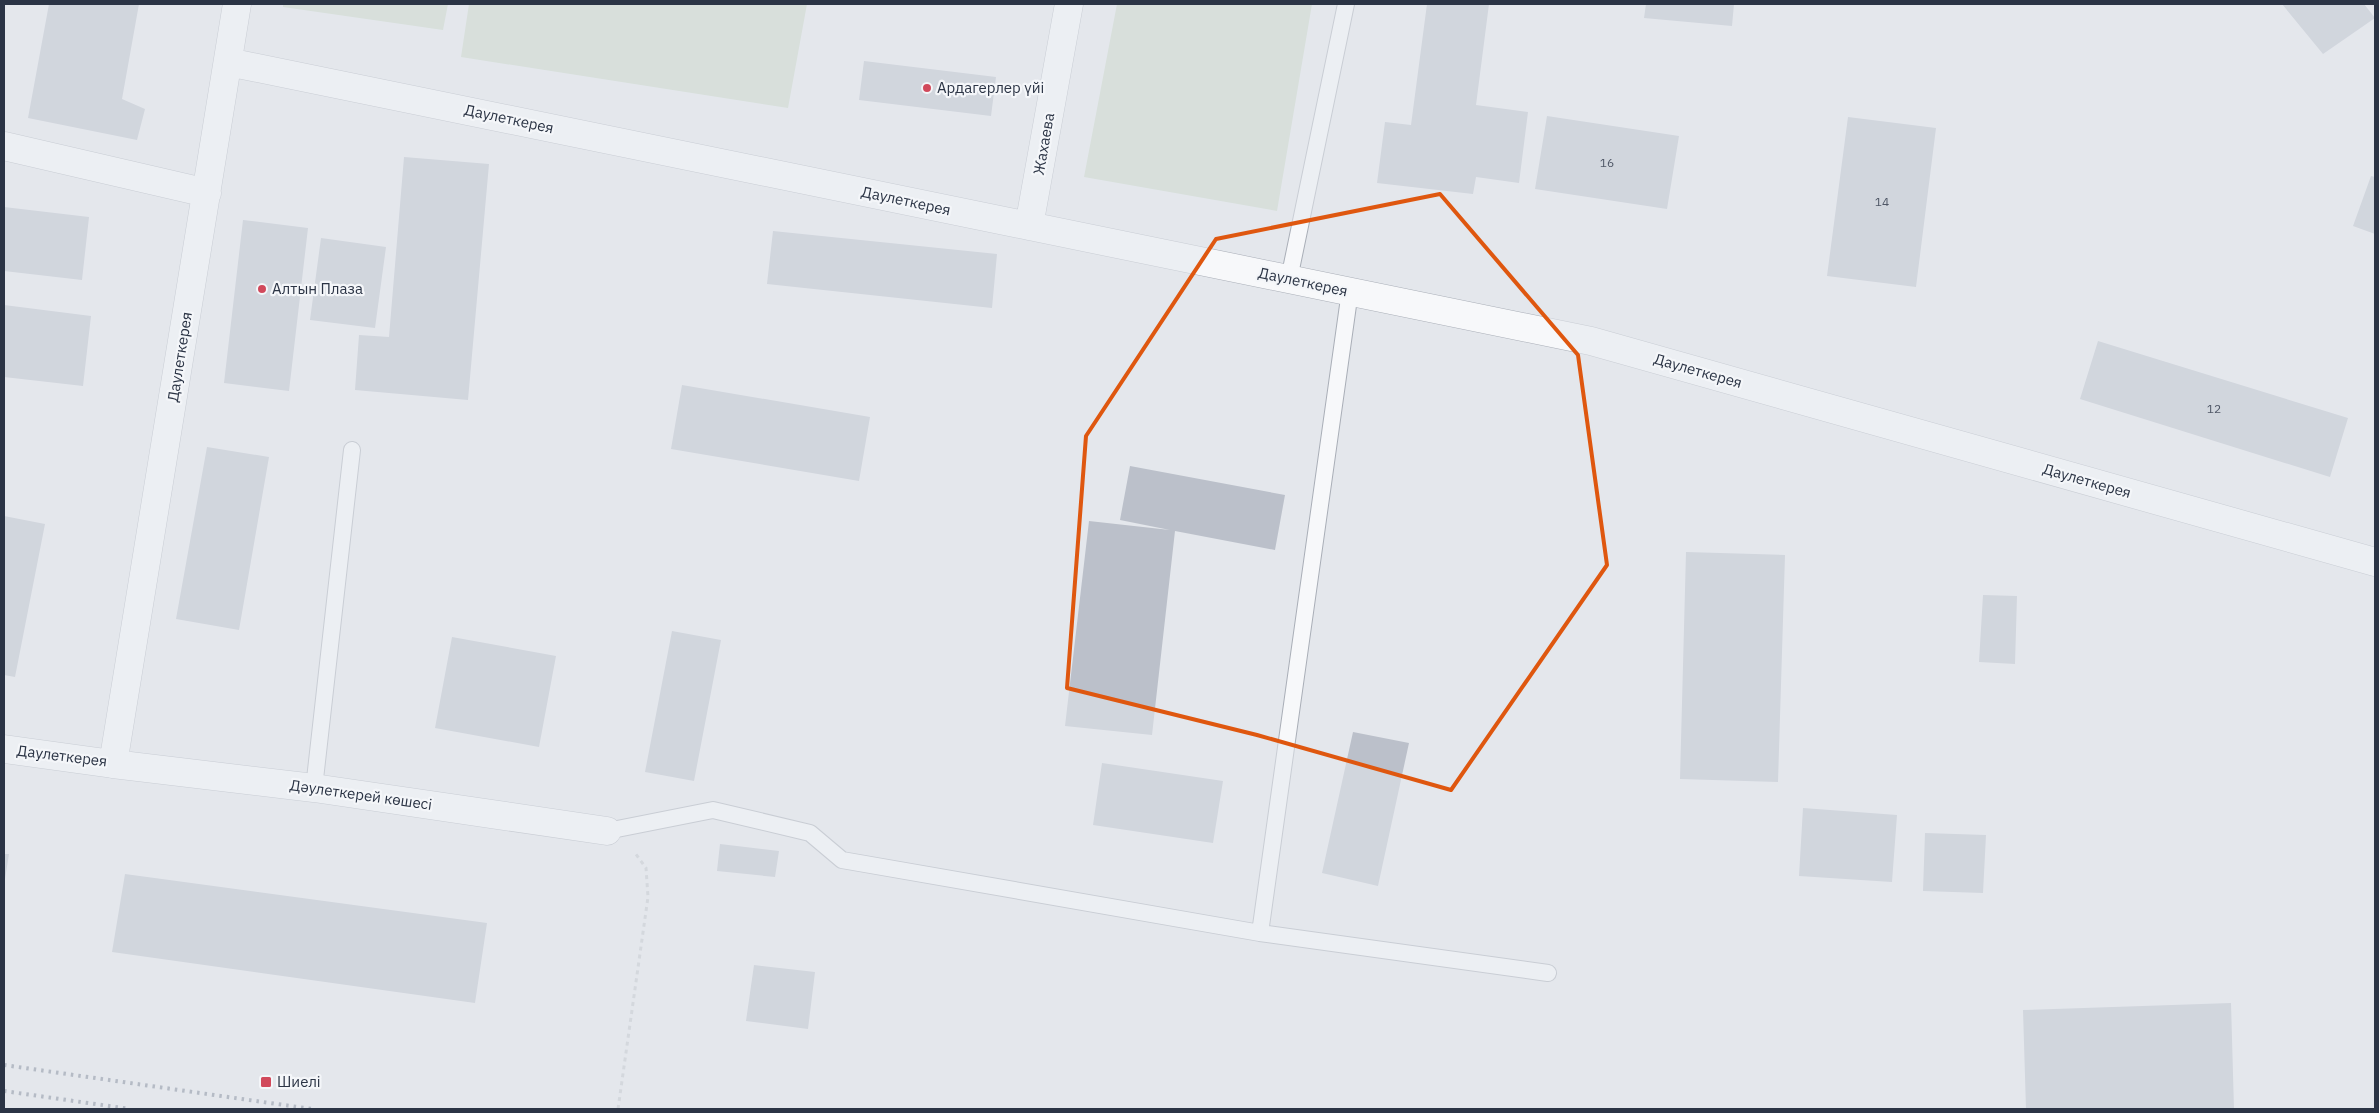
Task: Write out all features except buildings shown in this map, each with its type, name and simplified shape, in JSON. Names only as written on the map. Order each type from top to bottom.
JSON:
[{"type":"street","points":[[228,62],[238,4]]},
{"type":"street","name":"Жахаева","points":[[1029,226],[1069,4]]},
{"type":"street","name":"Даулеткерея","points":[[4,749],[113,764],[228,62],[1591,341],[2375,562]]},
{"type":"street","points":[[4,146],[207,192]]},
{"type":"street","name":"Дәулеткерей көшесі","points":[[113,764],[314,788],[608,831]]},
{"type":"lane","points":[[1289,279],[1346,4]]},
{"type":"lane","points":[[1260,933],[1350,291]]},
{"type":"lane","points":[[314,788],[352,450]]},
{"type":"lane","points":[[608,831],[713,810],[810,833],[842,860],[1260,933],[1548,974]]},
{"type":"path","points":[[608,831],[628,844],[646,868],[648,897],[618,1109]]},
{"type":"highlighted area","points":[[1440,194],[1578,355],[1607,565],[1451,790],[1257,735],[1067,688],[1086,436],[1216,239]]},
{"type":"green space","points":[[283,4],[448,4],[443,30],[283,7]]},
{"type":"green space","points":[[469,4],[807,4],[788,108],[461,57]]},
{"type":"green space","points":[[1117,4],[1312,4],[1277,211],[1084,177]]},
{"type":"railway","points":[[4,1065],[312,1109]]},
{"type":"railway","points":[[4,1091],[130,1109]]},
{"type":"place","name":"Ардагерлер үйі","points":[[927,88]]},
{"type":"place","name":"Алтын Плаза","points":[[262,289]]},
{"type":"place","name":"Шиелі","points":[[266,1082]]}]
